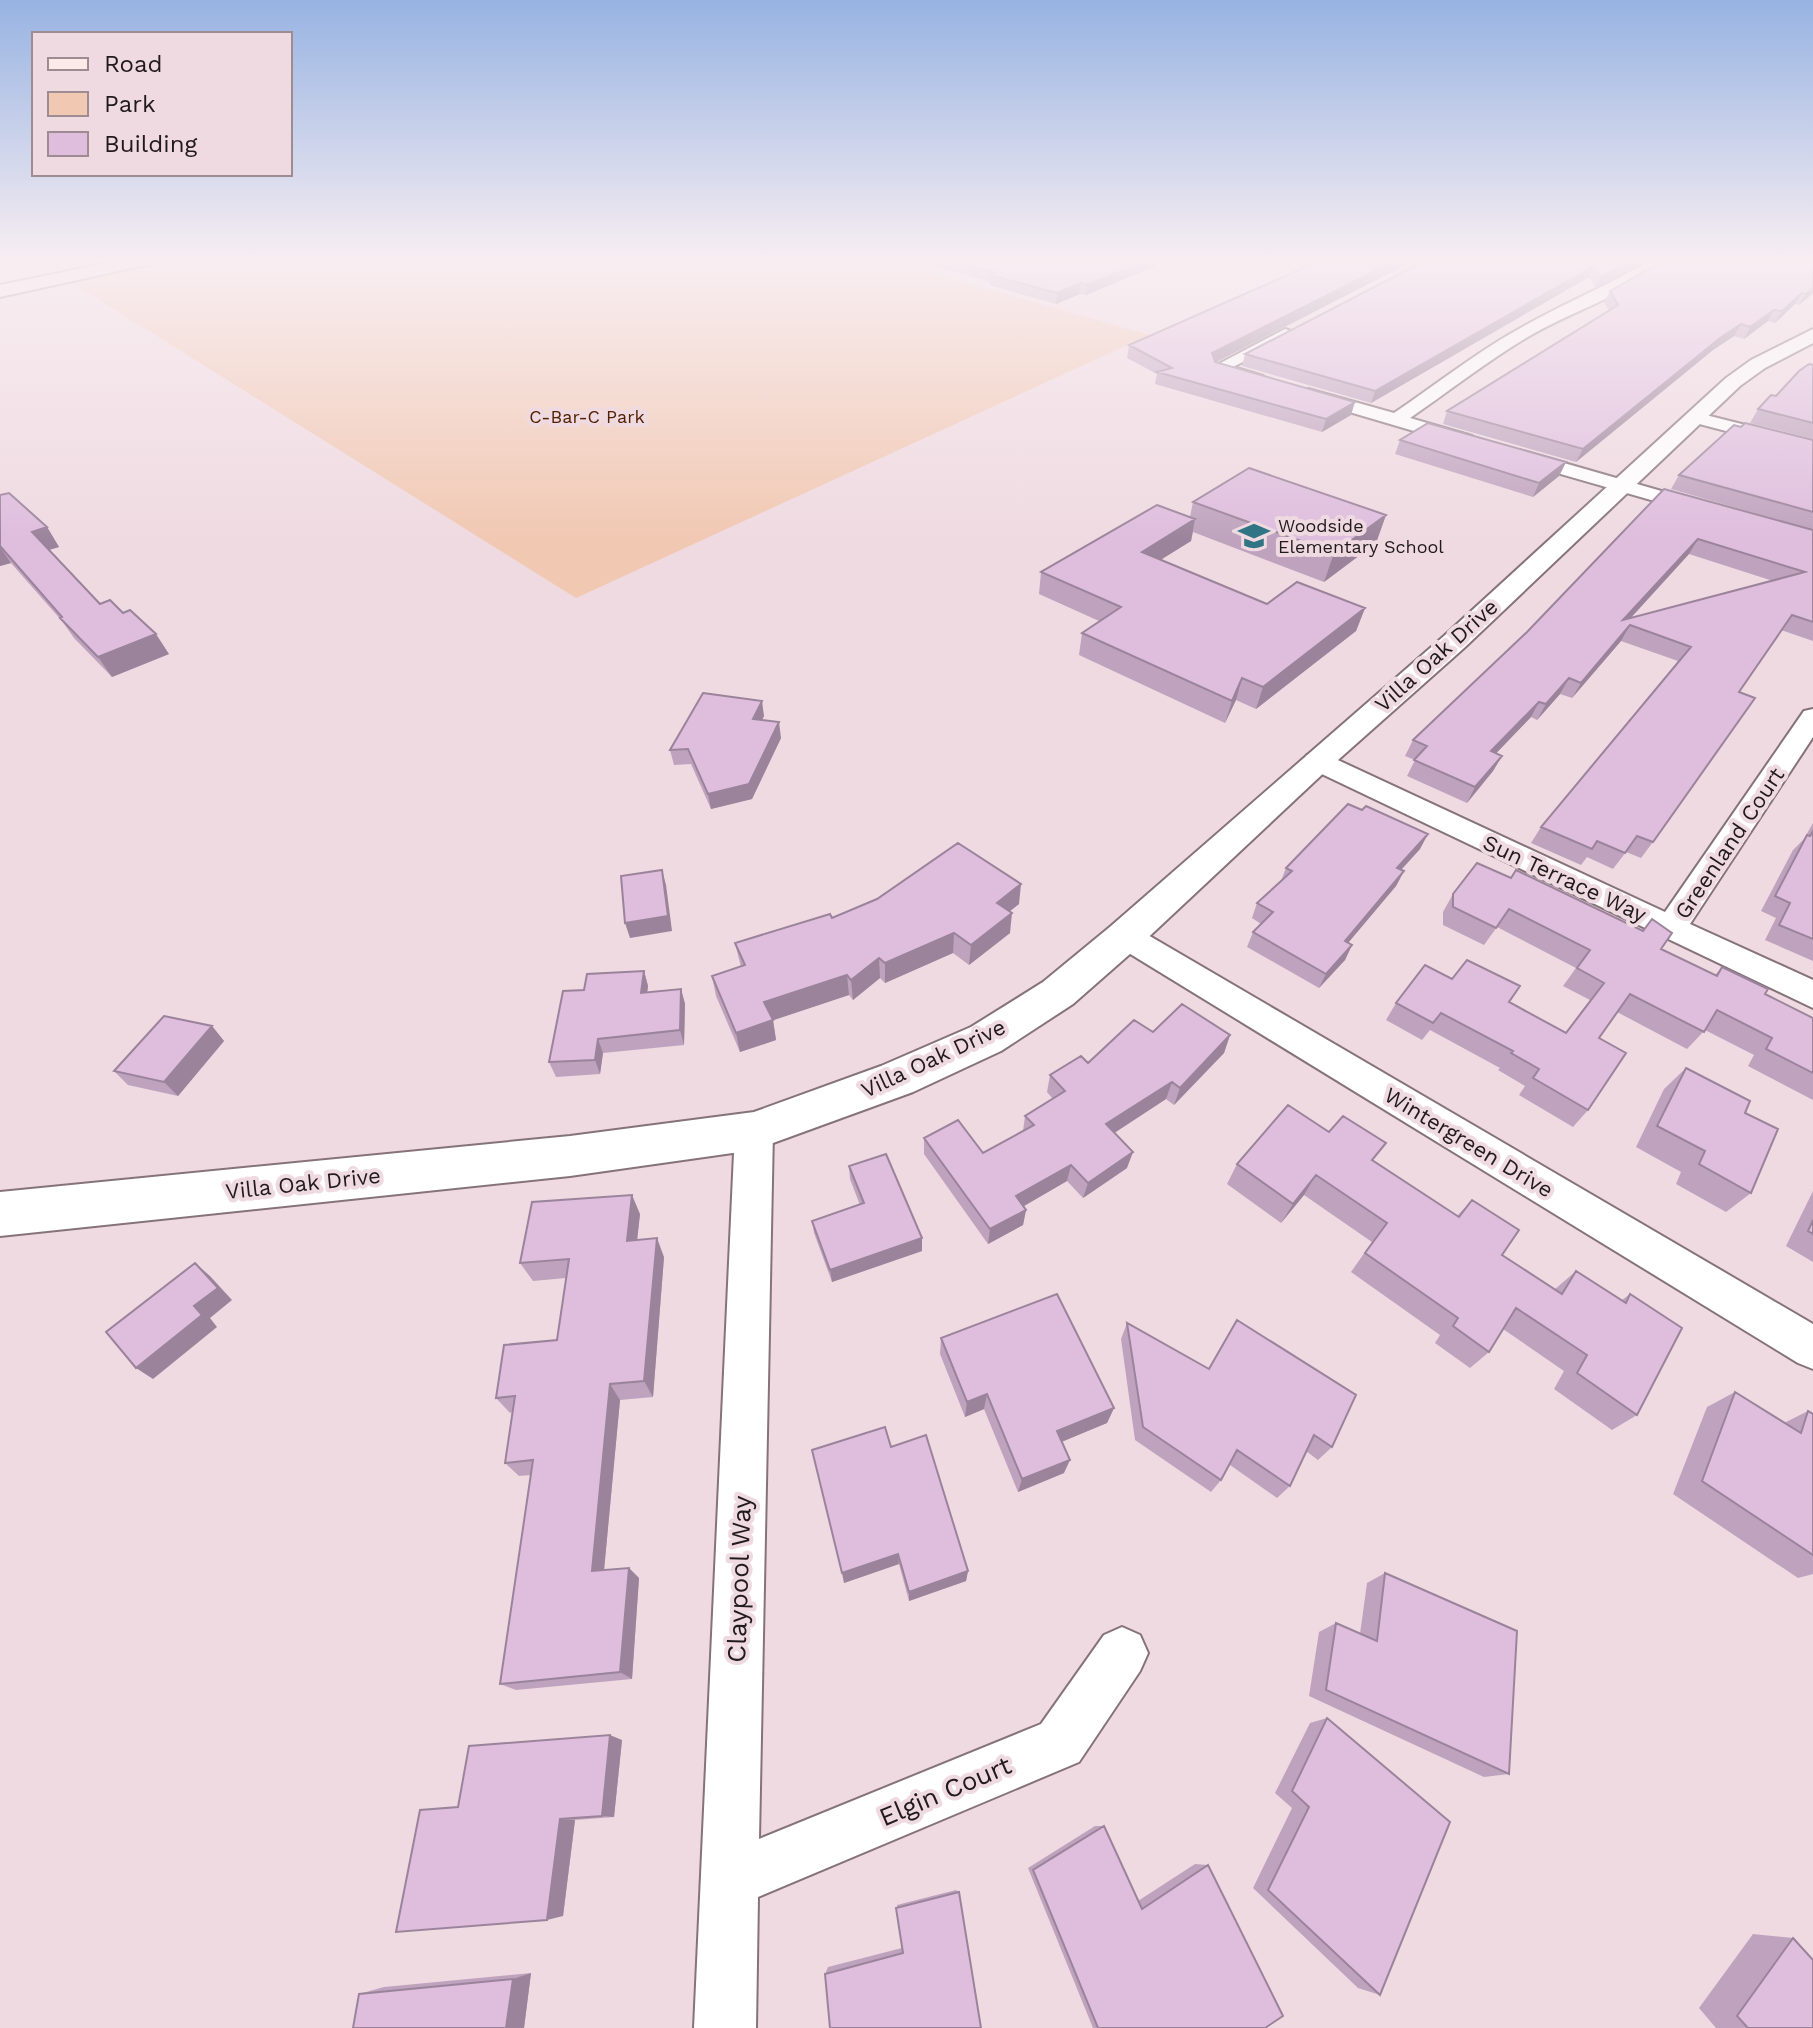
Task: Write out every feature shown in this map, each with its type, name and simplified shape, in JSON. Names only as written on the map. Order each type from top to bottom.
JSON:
[{"type":"street","points":[[1249,353],[1219,368],[1721,515]]},
{"type":"street","points":[[1396,420],[1493,353]]},
{"type":"street","name":"Villa Oak Drive","points":[[0,1214],[570,1156],[754,1131],[897,1079],[986,1039],[1058,993],[1125,936],[1317,761],[1454,642],[1694,417],[1741,376],[1782,353]]},
{"type":"street","points":[[1694,417],[1813,448]]},
{"type":"street","name":"Greenland Court","points":[[1671,928],[1813,717]]},
{"type":"street","name":"Sun Terrace Way","points":[[1317,761],[1813,995]]},
{"type":"street","name":"Wintergreen Drive","points":[[1125,936],[1813,1348]]},
{"type":"street","name":"Claypool Way","points":[[725,2028],[754,1131]]},
{"type":"street","name":"Elgin Court","points":[[728,1881],[1060,1743],[1122,1653]]},
{"type":"green space","name":"C-Bar-C Park","points":[[183,353],[1111,353],[576,598]]},
{"type":"building","points":[[1143,353],[1213,353],[1215,362],[1355,402],[1326,419],[1157,372],[1172,368]]},
{"type":"building","points":[[1248,353],[1442,353],[1375,391],[1245,354]]},
{"type":"building","points":[[1541,353],[1702,353],[1583,449],[1447,411]]},
{"type":"building","points":[[1809,364],[1813,365],[1813,423],[1758,409],[1771,395],[1776,396]]},
{"type":"building","points":[[1428,423],[1566,462],[1539,483],[1400,440]]},
{"type":"building","points":[[1745,423],[1813,440],[1813,512],[1679,475],[1734,425],[1741,427]]},
{"type":"building","points":[[1249,468],[1386,515],[1334,553],[1193,502]]},
{"type":"building","points":[[1664,489],[1813,530],[1813,622],[1792,615],[1739,692],[1755,698],[1653,842],[1637,836],[1625,853],[1597,841],[1592,849],[1541,827],[1691,647],[1630,625],[1581,683],[1569,678],[1546,704],[1539,702],[1491,751],[1502,756],[1475,787],[1414,760],[1427,746],[1413,740],[1527,632]],"holes":[[[1698,539],[1805,572],[1623,620]]]},
{"type":"building","points":[[9,493],[47,527],[32,532],[100,604],[110,600],[123,613],[130,610],[156,634],[98,657],[60,618],[0,546],[0,495]]},
{"type":"building","points":[[1157,505],[1195,519],[1142,552],[1267,604],[1297,582],[1365,608],[1263,687],[1242,678],[1232,701],[1082,633],[1121,607],[1041,572]]},
{"type":"building","points":[[703,693],[762,701],[753,719],[779,722],[749,784],[708,794],[688,749],[670,750]]},
{"type":"building","points":[[1348,804],[1362,810],[1366,806],[1428,834],[1397,868],[1404,871],[1345,941],[1352,945],[1326,974],[1253,932],[1273,912],[1257,903],[1292,871],[1286,868]]},
{"type":"building","points":[[1813,831],[1813,939],[1779,925],[1790,903],[1775,896],[1807,835],[1810,836]]},
{"type":"building","points":[[958,843],[1021,884],[997,903],[1012,913],[971,945],[954,933],[885,963],[879,958],[851,980],[847,975],[764,1002],[773,1020],[736,1033],[712,976],[745,965],[735,943],[830,914],[832,918],[877,899]]},
{"type":"building","points":[[1477,863],[1511,878],[1516,870],[1643,931],[1652,919],[1672,933],[1661,949],[1717,976],[1722,967],[1768,989],[1765,994],[1813,1018],[1813,1073],[1766,1049],[1772,1038],[1717,1010],[1704,1032],[1630,994],[1599,1038],[1626,1053],[1588,1110],[1533,1078],[1539,1069],[1511,1053],[1513,1051],[1441,1013],[1433,1023],[1396,1003],[1425,965],[1452,979],[1467,960],[1520,986],[1509,1002],[1566,1033],[1604,983],[1577,968],[1590,950],[1509,909],[1496,928],[1453,907],[1453,894]]},
{"type":"building","points":[[662,870],[668,916],[625,923],[621,876]]},
{"type":"building","points":[[644,971],[641,993],[681,989],[680,1030],[598,1039],[595,1060],[549,1062],[563,991],[584,990],[587,974]]},
{"type":"building","points":[[1182,1004],[1230,1035],[1180,1088],[1172,1082],[1106,1124],[1133,1152],[1088,1183],[1071,1165],[1016,1196],[1026,1210],[990,1229],[924,1138],[958,1120],[983,1153],[1034,1125],[1025,1116],[1065,1091],[1050,1075],[1081,1056],[1088,1063],[1134,1020],[1153,1032]]},
{"type":"building","points":[[164,1016],[212,1026],[164,1082],[114,1071]]},
{"type":"building","points":[[1686,1068],[1750,1101],[1745,1113],[1778,1129],[1751,1193],[1699,1164],[1705,1151],[1657,1126]]},
{"type":"building","points":[[1288,1105],[1329,1132],[1343,1116],[1386,1143],[1372,1160],[1459,1217],[1472,1200],[1519,1230],[1502,1255],[1562,1294],[1576,1271],[1626,1303],[1630,1294],[1682,1328],[1637,1415],[1577,1373],[1587,1355],[1516,1308],[1489,1352],[1453,1326],[1458,1318],[1365,1253],[1387,1223],[1316,1175],[1293,1204],[1237,1164]]},
{"type":"building","points":[[886,1154],[922,1238],[830,1270],[812,1221],[864,1203],[849,1166]]},
{"type":"building","points":[[632,1195],[627,1241],[657,1238],[644,1381],[610,1384],[592,1571],[629,1568],[620,1672],[500,1684],[533,1460],[505,1463],[515,1396],[496,1398],[504,1345],[557,1340],[569,1259],[520,1263],[532,1202]]},
{"type":"building","points":[[195,1263],[218,1288],[194,1306],[202,1315],[136,1368],[106,1332]]},
{"type":"building","points":[[1057,1294],[1114,1408],[1057,1431],[1070,1460],[1022,1479],[987,1394],[967,1402],[941,1338]]},
{"type":"building","points":[[1237,1320],[1356,1395],[1332,1447],[1314,1435],[1290,1486],[1237,1450],[1221,1480],[1143,1427],[1127,1323],[1209,1369]]},
{"type":"building","points":[[1735,1392],[1801,1433],[1808,1411],[1813,1414],[1813,1555],[1702,1481]]},
{"type":"building","points":[[885,1427],[891,1447],[926,1435],[968,1571],[909,1592],[898,1554],[842,1573],[812,1450]]},
{"type":"building","points":[[1385,1573],[1517,1631],[1509,1774],[1326,1690],[1336,1623],[1377,1641]]},
{"type":"building","points":[[1327,1718],[1450,1822],[1380,1995],[1268,1890],[1309,1807],[1292,1791]]},
{"type":"building","points":[[610,1735],[602,1816],[560,1819],[547,1920],[396,1932],[420,1810],[458,1807],[469,1746]]},
{"type":"building","points":[[1104,1826],[1142,1909],[1208,1865],[1283,2016],[1265,2028],[1098,2028],[1033,1870]]},
{"type":"building","points":[[959,1892],[981,2028],[830,2028],[825,1974],[903,1953],[896,1908]]},
{"type":"building","points":[[1793,1938],[1813,1960],[1813,2028],[1748,2028],[1737,2016]]},
{"type":"building","points":[[513,1979],[506,2028],[353,2028],[359,1994]]},
{"type":"place","name":"Woodside Elementary School","points":[[1254,536]]}]
